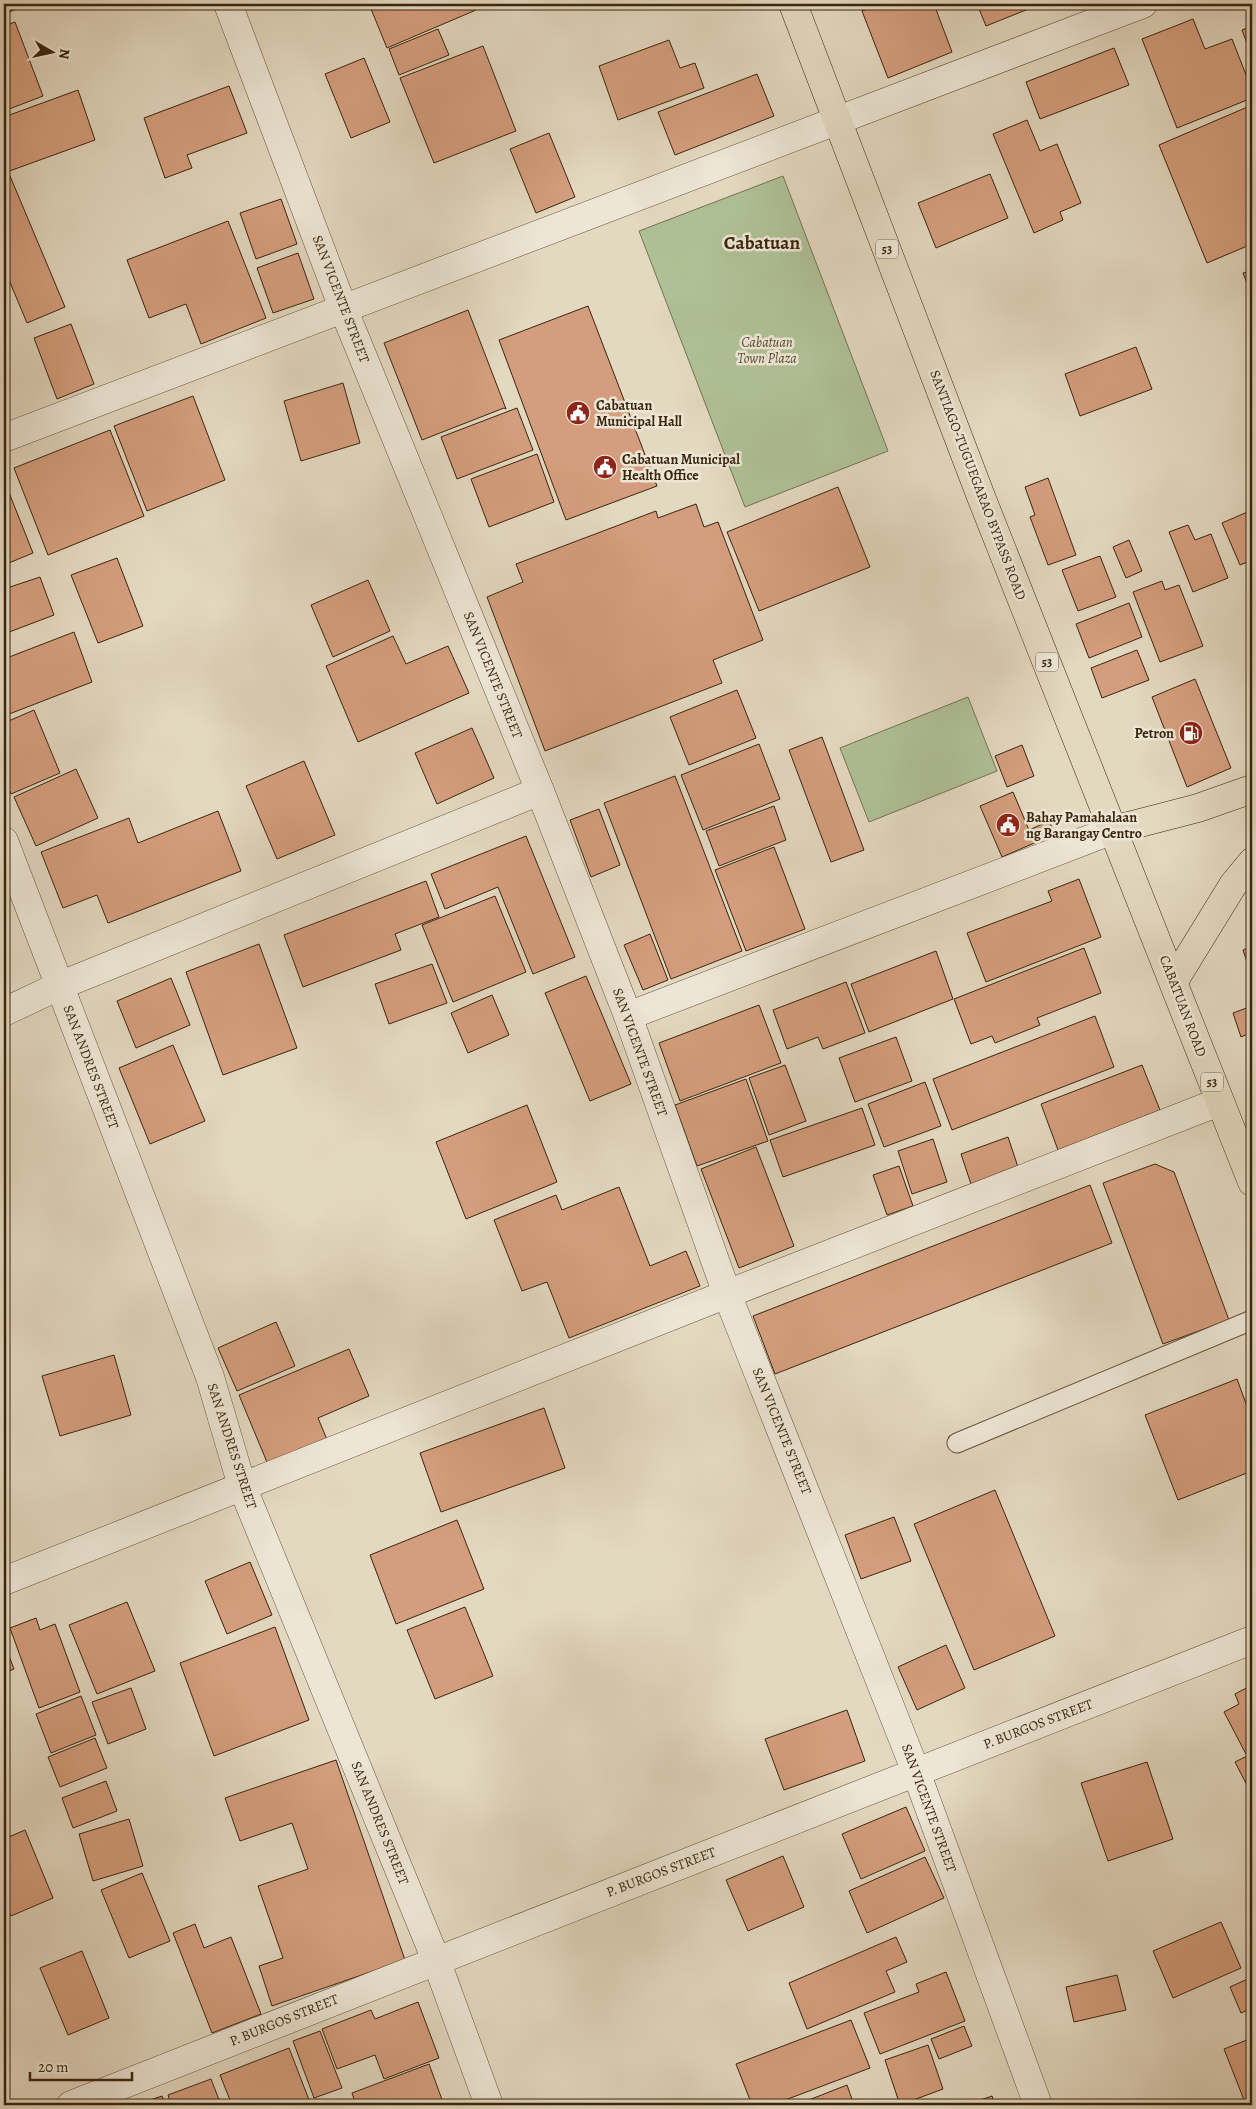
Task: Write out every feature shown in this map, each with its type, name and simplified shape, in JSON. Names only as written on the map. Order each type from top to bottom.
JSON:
[{"type":"highway","name":"SANTIAGO-TUGUEGARAO BYPASS ROAD","points":[[793,4],[980,494],[1113,830]]},
{"type":"highway","points":[[1113,830],[1198,808],[1252,789]]},
{"type":"highway","name":"CABATUAN ROAD","points":[[1113,830],[1252,1182]]},
{"type":"highway","points":[[1174,981],[1233,885],[1252,862]]},
{"type":"street","name":"SAN VICENTE STREET","points":[[228,4],[343,308],[540,791],[628,1016],[727,1294],[916,1772],[1038,2105]]},
{"type":"street","points":[[4,438],[343,308],[839,123],[1142,4]]},
{"type":"street","points":[[4,1012],[59,986],[540,791]]},
{"type":"street","points":[[628,1016],[1113,830]]},
{"type":"street","name":"SAN ANDRES STREET","points":[[4,841],[210,1377],[242,1486],[436,1960],[489,2105]]},
{"type":"street","points":[[4,1581],[727,1294],[1219,1102]]},
{"type":"street","name":"P. BURGOS STREET","points":[[71,2105],[1252,1640]]},
{"type":"lane","points":[[957,1443],[1252,1320]]},
{"type":"green space","name":"Cabatuan Town Plaza","points":[[783,176],[888,451],[745,507],[639,231]]},
{"type":"green space","points":[[968,697],[997,771],[869,822],[840,748]]},
{"type":"building","points":[[4,4],[27,4],[27,5],[4,14]]},
{"type":"building","points":[[369,4],[474,4],[476,10],[387,48]]},
{"type":"building","points":[[881,4],[934,4],[952,52],[888,78],[862,11]]},
{"type":"building","points":[[977,4],[1041,4],[986,26]]},
{"type":"building","points":[[1193,19],[1205,49],[1232,39],[1252,90],[1252,98],[1177,128],[1142,39]]},
{"type":"building","points":[[15,22],[43,96],[4,111],[4,26]]},
{"type":"building","points":[[1252,26],[1252,57],[1242,30]]},
{"type":"building","points":[[438,29],[449,55],[399,75],[389,49]]},
{"type":"building","points":[[669,40],[680,68],[695,63],[704,88],[618,120],[599,66]]},
{"type":"building","points":[[483,46],[516,131],[434,163],[400,78]]},
{"type":"building","points":[[1114,48],[1129,85],[1040,119],[1026,82]]},
{"type":"building","points":[[364,58],[390,122],[351,138],[325,74]]},
{"type":"building","points":[[757,74],[774,116],[675,155],[658,112]]},
{"type":"building","points":[[229,86],[247,133],[187,155],[192,168],[165,178],[144,118]]},
{"type":"building","points":[[78,90],[95,140],[4,173],[4,117]]},
{"type":"building","points":[[1252,105],[1252,244],[1207,263],[1159,145]]},
{"type":"building","points":[[1027,120],[1040,151],[1057,144],[1081,203],[1060,212],[1063,220],[1034,233],[993,134]]},
{"type":"building","points":[[549,133],[575,197],[536,213],[510,149]]},
{"type":"building","points":[[990,174],[1008,218],[936,248],[918,203]]},
{"type":"building","points":[[10,176],[65,307],[27,323],[4,268],[4,179]]},
{"type":"building","points":[[281,199],[297,244],[256,259],[240,213]]},
{"type":"building","points":[[228,221],[266,318],[201,344],[186,304],[149,318],[127,260]]},
{"type":"building","points":[[298,253],[314,299],[273,313],[257,268]]},
{"type":"building","points":[[1252,270],[1252,296],[1243,273]]},
{"type":"building","name":"Cabatuan Municipal Hall","points":[[588,306],[657,486],[566,520],[499,340]]},
{"type":"building","points":[[468,310],[506,409],[504,408],[422,440],[384,343]]},
{"type":"building","points":[[71,324],[94,384],[57,399],[34,338]]},
{"type":"building","points":[[1136,347],[1152,389],[1080,416],[1065,374]]},
{"type":"building","points":[[343,383],[360,443],[301,461],[284,401]]},
{"type":"building","points":[[193,396],[225,480],[147,511],[114,426]]},
{"type":"building","points":[[517,408],[533,450],[457,479],[441,437]]},
{"type":"building","points":[[110,430],[144,516],[48,555],[14,468]]},
{"type":"building","points":[[537,454],[554,502],[489,527],[471,479]]},
{"type":"building","points":[[1048,478],[1076,555],[1048,565],[1030,517],[1035,515],[1025,487]]},
{"type":"building","points":[[4,480],[33,553],[4,565]]},
{"type":"building","points":[[838,487],[870,567],[759,611],[727,532]]},
{"type":"building","points":[[696,504],[704,527],[718,522],[763,640],[713,660],[722,683],[545,751],[487,597],[523,582],[516,564],[656,511],[658,518]]},
{"type":"building","points":[[1252,510],[1252,560],[1240,565],[1222,523]]},
{"type":"building","points":[[1188,525],[1195,540],[1211,534],[1228,578],[1193,592],[1169,532]]},
{"type":"building","points":[[1129,540],[1142,571],[1126,578],[1113,547]]},
{"type":"building","points":[[1100,556],[1116,597],[1078,611],[1062,570]]},
{"type":"building","points":[[117,558],[143,626],[98,643],[71,575]]},
{"type":"building","points":[[40,577],[54,615],[4,634],[4,589]]},
{"type":"building","points":[[368,580],[390,631],[333,657],[311,605]]},
{"type":"building","points":[[1162,581],[1165,590],[1179,585],[1203,646],[1160,662],[1133,592]]},
{"type":"building","points":[[1129,603],[1142,637],[1089,658],[1076,624]]},
{"type":"building","points":[[74,632],[92,682],[4,716],[4,659]]},
{"type":"building","points":[[393,636],[406,664],[448,646],[469,693],[358,742],[326,666]]},
{"type":"building","points":[[1137,650],[1149,680],[1102,698],[1091,668]]},
{"type":"building","name":"Petron","points":[[1195,679],[1231,768],[1187,787],[1152,697]]},
{"type":"building","points":[[737,690],[756,738],[689,765],[670,717]]},
{"type":"building","points":[[34,710],[60,773],[11,794],[4,777],[4,723]]},
{"type":"building","points":[[472,728],[494,778],[437,804],[415,753]]},
{"type":"building","points":[[822,737],[864,850],[831,862],[789,750]]},
{"type":"building","points":[[759,744],[780,799],[703,830],[681,775]]},
{"type":"building","points":[[1022,745],[1034,776],[1007,787],[995,756]]},
{"type":"building","points":[[304,761],[335,835],[277,859],[246,786]]},
{"type":"building","points":[[76,769],[98,818],[36,846],[14,797]]},
{"type":"building","points":[[675,776],[742,951],[671,979],[604,803]]},
{"type":"building","name":"Bahay Pamahalaan ng Barangay Centro","points":[[1013,792],[1029,830],[1049,821],[1055,834],[1002,857],[980,806]]},
{"type":"building","points":[[774,806],[786,840],[719,866],[706,831]]},
{"type":"building","points":[[599,809],[620,865],[591,877],[570,820]]},
{"type":"building","points":[[218,811],[241,871],[108,923],[97,895],[63,908],[41,852],[129,818],[138,843]]},
{"type":"building","points":[[526,836],[575,957],[533,974],[498,887],[445,909],[431,874]]},
{"type":"building","points":[[774,847],[805,929],[746,951],[715,870]]},
{"type":"building","points":[[1079,879],[1101,937],[986,982],[967,933],[1052,901],[1048,891]]},
{"type":"building","points":[[426,881],[439,917],[395,934],[401,950],[303,987],[284,935]]},
{"type":"building","points":[[495,896],[526,972],[453,1002],[422,925]]},
{"type":"building","points":[[650,934],[668,980],[643,990],[624,945]]},
{"type":"building","points":[[259,944],[297,1048],[223,1075],[186,972]]},
{"type":"building","points":[[1252,946],[1252,977],[1243,950]]},
{"type":"building","points":[[1084,948],[1101,993],[1037,1018],[1040,1025],[995,1043],[992,1036],[971,1044],[954,999]]},
{"type":"building","points":[[936,951],[953,999],[869,1032],[851,984]]},
{"type":"building","points":[[432,964],[447,1003],[389,1024],[375,984]]},
{"type":"building","points":[[586,976],[631,1084],[590,1101],[545,993]]},
{"type":"building","points":[[171,978],[190,1025],[136,1048],[117,1001]]},
{"type":"building","points":[[846,982],[865,1033],[823,1049],[818,1037],[787,1049],[773,1010]]},
{"type":"building","points":[[492,995],[509,1035],[468,1053],[451,1013]]},
{"type":"building","points":[[759,1005],[781,1063],[680,1101],[659,1043]]},
{"type":"building","points":[[1252,1006],[1252,1032],[1241,1037],[1233,1013]]},
{"type":"building","points":[[1095,1016],[1114,1067],[952,1130],[933,1079]]},
{"type":"building","points":[[896,1037],[912,1081],[855,1102],[839,1058]]},
{"type":"building","points":[[173,1045],[205,1121],[150,1144],[119,1068]]},
{"type":"building","points":[[785,1065],[806,1121],[769,1135],[749,1078]]},
{"type":"building","points":[[1142,1065],[1160,1110],[1058,1150],[1041,1104]]},
{"type":"building","points":[[746,1079],[768,1141],[697,1166],[675,1105]]},
{"type":"building","points":[[925,1082],[941,1126],[884,1147],[868,1104]]},
{"type":"building","points":[[527,1105],[557,1182],[466,1219],[436,1142]]},
{"type":"building","points":[[862,1108],[875,1145],[783,1177],[770,1140]]},
{"type":"building","points":[[1008,1137],[1018,1167],[971,1184],[961,1154]]},
{"type":"building","points":[[933,1139],[947,1182],[912,1194],[898,1151]]},
{"type":"building","points":[[756,1147],[794,1246],[739,1268],[701,1169]]},
{"type":"building","points":[[1155,1164],[1174,1172],[1229,1320],[1163,1344],[1103,1183]]},
{"type":"building","points":[[899,1166],[913,1206],[887,1215],[873,1175]]},
{"type":"building","points":[[1090,1185],[1112,1243],[775,1374],[753,1316]]},
{"type":"building","points":[[619,1187],[650,1266],[686,1251],[700,1286],[569,1338],[547,1282],[522,1291],[494,1220],[556,1195],[562,1210]]},
{"type":"building","points":[[276,1322],[295,1366],[237,1391],[218,1348]]},
{"type":"building","points":[[349,1349],[369,1396],[318,1418],[328,1442],[269,1467],[239,1395]]},
{"type":"building","points":[[114,1355],[131,1415],[60,1436],[42,1376]]},
{"type":"building","points":[[1237,1379],[1252,1420],[1252,1471],[1178,1500],[1145,1415]]},
{"type":"building","points":[[544,1408],[565,1468],[441,1512],[420,1453]]},
{"type":"building","points":[[995,1490],[1055,1636],[974,1670],[914,1524]]},
{"type":"building","points":[[894,1517],[911,1561],[861,1579],[845,1535]]},
{"type":"building","points":[[457,1520],[484,1589],[396,1624],[370,1555]]},
{"type":"building","points":[[250,1562],[272,1615],[227,1634],[205,1581]]},
{"type":"building","points":[[127,1602],[155,1671],[97,1694],[69,1625]]},
{"type":"building","points":[[465,1607],[493,1676],[435,1699],[407,1630]]},
{"type":"building","points":[[36,1618],[40,1630],[55,1624],[80,1692],[39,1708],[10,1628]]},
{"type":"building","points":[[275,1627],[309,1720],[214,1756],[180,1663]]},
{"type":"building","points":[[4,1643],[14,1669],[4,1673]]},
{"type":"building","points":[[946,1645],[965,1688],[917,1710],[898,1667]]},
{"type":"building","points":[[1252,1685],[1252,1795],[1235,1762],[1247,1756],[1224,1712],[1239,1704],[1235,1694]]},
{"type":"building","points":[[131,1688],[146,1729],[108,1744],[92,1702]]},
{"type":"building","points":[[81,1696],[96,1735],[51,1753],[36,1714]]},
{"type":"building","points":[[847,1710],[865,1761],[784,1790],[765,1739]]},
{"type":"building","points":[[95,1738],[107,1768],[60,1787],[48,1757]]},
{"type":"building","points":[[336,1760],[405,1960],[272,2006],[259,1966],[283,1958],[258,1886],[308,1869],[292,1823],[240,1841],[225,1798]]},
{"type":"building","points":[[1147,1762],[1173,1839],[1108,1861],[1081,1783]]},
{"type":"building","points":[[106,1781],[117,1811],[73,1828],[62,1798]]},
{"type":"building","points":[[906,1807],[925,1851],[861,1879],[842,1834]]},
{"type":"building","points":[[129,1819],[143,1866],[93,1881],[79,1834]]},
{"type":"building","points":[[25,1830],[53,1898],[11,1916],[4,1897],[4,1839]]},
{"type":"building","points":[[783,1856],[804,1907],[748,1931],[726,1880]]},
{"type":"building","points":[[925,1857],[944,1898],[867,1933],[849,1891]]},
{"type":"building","points":[[142,1873],[170,1941],[129,1958],[101,1890]]},
{"type":"building","points":[[1221,1922],[1241,1968],[1173,1998],[1153,1951]]},
{"type":"building","points":[[195,1924],[204,1948],[231,1937],[261,2014],[212,2033],[173,1933]]},
{"type":"building","points":[[896,1937],[907,1962],[886,1971],[895,1992],[807,2029],[789,1983]]},
{"type":"building","points":[[82,1951],[109,2018],[68,2035],[40,1968]]},
{"type":"building","points":[[946,1972],[965,2021],[880,2054],[864,2013],[919,1992],[916,1984]]},
{"type":"building","points":[[1117,1975],[1126,2010],[1074,2022],[1066,1987]]},
{"type":"building","points":[[1252,1977],[1252,2008],[1241,2013],[1230,1987]]},
{"type":"building","points":[[418,2002],[439,2058],[384,2079],[375,2055],[337,2069],[322,2029],[371,2010],[375,2019]]},
{"type":"building","points":[[851,2020],[870,2068],[772,2105],[752,2105],[736,2064]]},
{"type":"building","points":[[964,2026],[972,2046],[939,2059],[931,2039]]},
{"type":"building","points":[[320,2031],[342,2088],[314,2098],[293,2041]]},
{"type":"building","points":[[1252,2038],[1252,2105],[1246,2105],[1224,2049]]},
{"type":"building","points":[[928,2045],[943,2089],[900,2105],[885,2060]]},
{"type":"building","points":[[289,2048],[311,2105],[232,2105],[220,2075]]},
{"type":"building","points":[[429,2064],[444,2105],[356,2105],[352,2093]]},
{"type":"building","points":[[211,2079],[221,2105],[171,2105],[168,2095]]},
{"type":"building","points":[[847,2085],[854,2105],[796,2105]]},
{"type":"building","points":[[162,2096],[166,2105],[135,2105]]},
{"type":"building","points":[[992,2096],[995,2105],[966,2105]]},
{"type":"place","name":"Cabatuan Municipal Hall","points":[[578,413]]},
{"type":"place","name":"Cabatuan Municipal Health Office","points":[[605,467]]},
{"type":"place","name":"Petron","points":[[1191,733]]},
{"type":"place","name":"Bahay Pamahalaan ng Barangay Centro","points":[[1008,825]]},
{"type":"district","name":"Cabatuan","points":[[762,243]]}]
